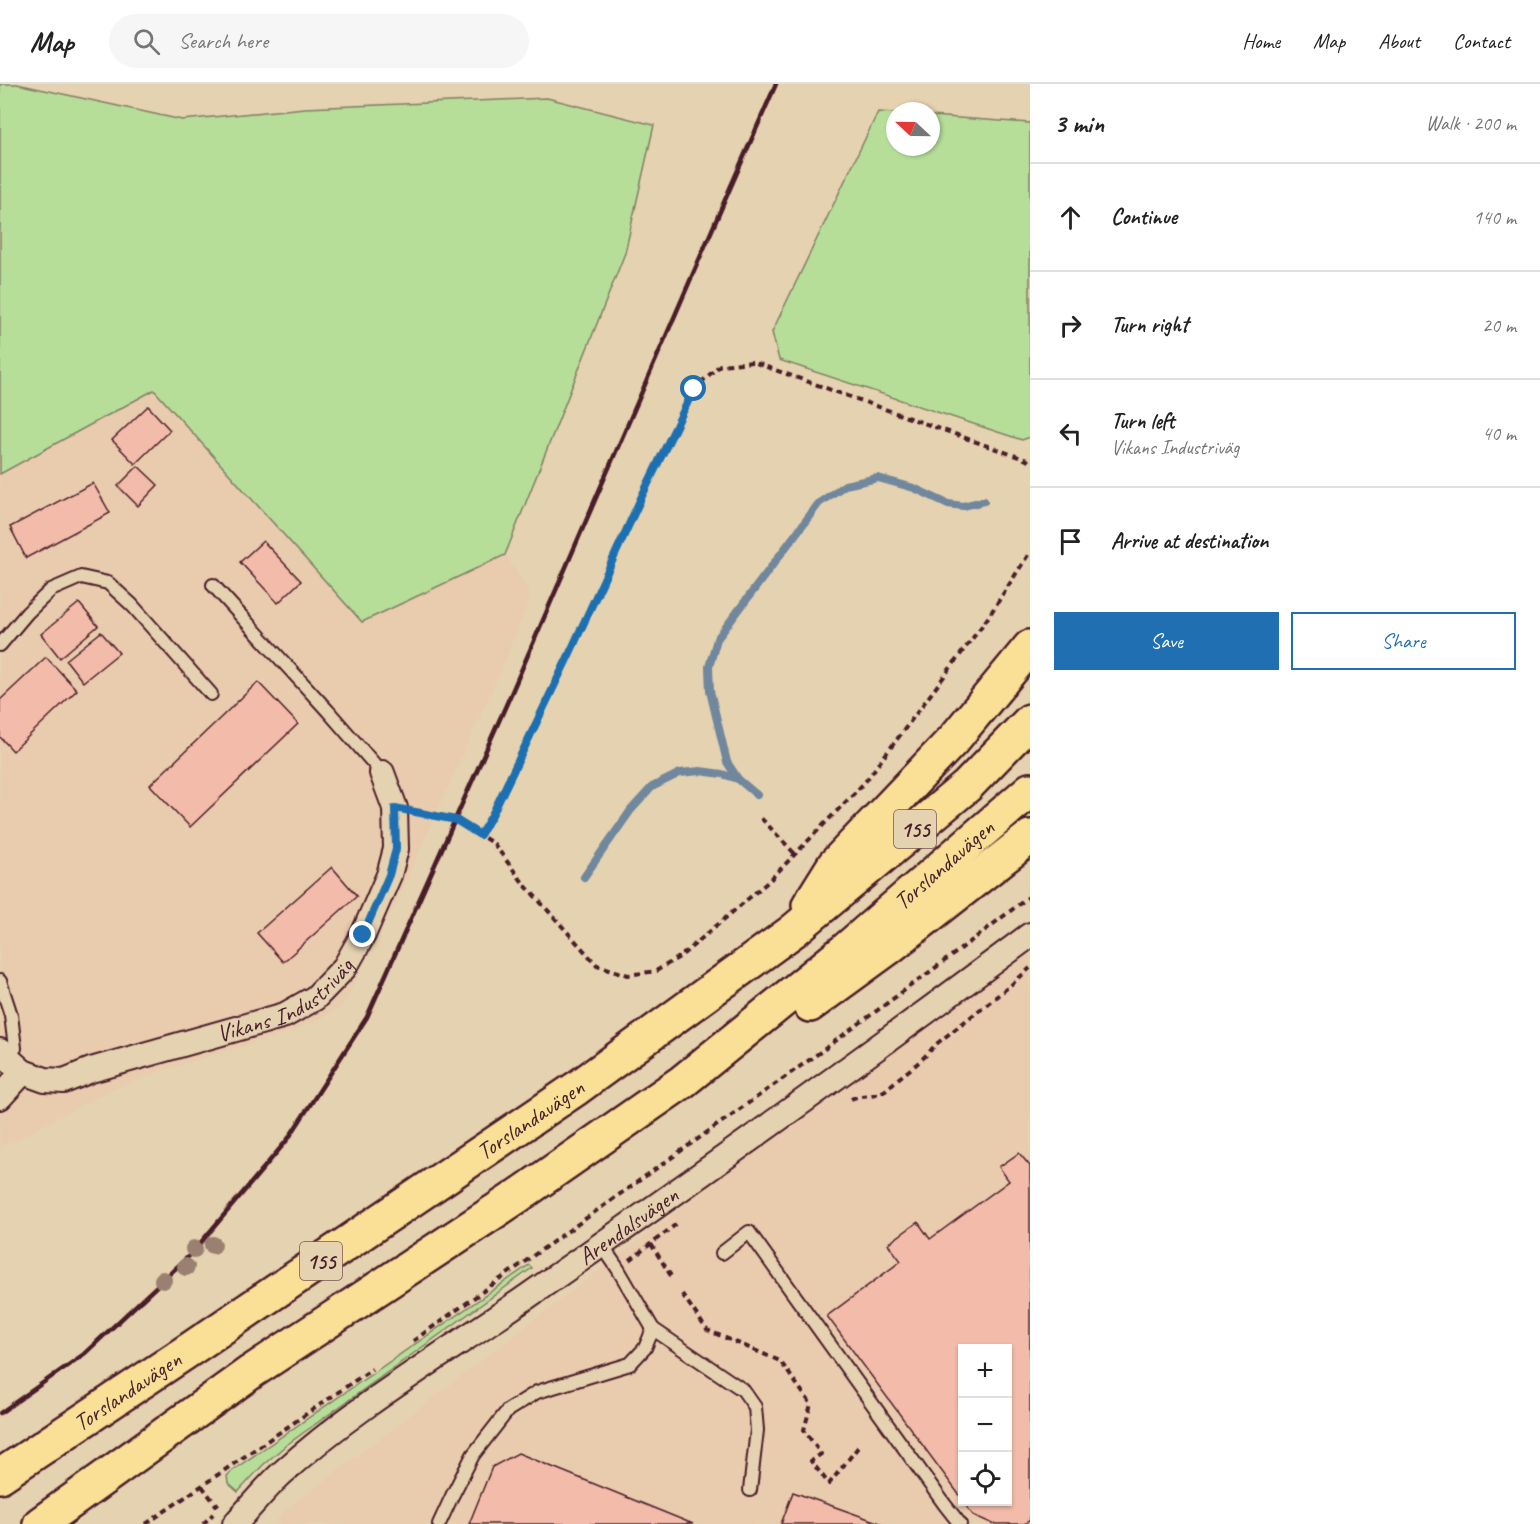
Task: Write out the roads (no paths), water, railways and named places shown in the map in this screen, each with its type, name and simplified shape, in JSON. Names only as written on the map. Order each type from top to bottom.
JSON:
[{"type":"main road","points":[[793,931],[834,865],[954,739],[1030,647]]},
{"type":"main road","name":"Torslandavägen","points":[[0,1476],[577,1088],[793,931],[967,786],[1030,721]]},
{"type":"main road","name":"Torslandavägen","points":[[40,1524],[251,1371],[518,1196],[682,1082],[844,951],[1030,790]]},
{"type":"main road","points":[[682,1082],[730,1062],[887,949],[1030,837]]},
{"type":"street","name":"Vikans Industriväg","points":[[1,1052],[23,1072],[45,1080],[64,1081],[91,1070],[285,1015],[315,999],[345,967],[363,935],[389,875],[396,849],[395,808],[382,772]]},
{"type":"street","name":"Arendalsvägen","points":[[234,1524],[281,1474],[328,1433],[870,1054],[1030,935]]},
{"type":"street","points":[[0,1097],[23,1072]]},
{"type":"lane","points":[[0,645],[27,613],[51,590],[81,577],[108,583],[132,605],[211,694]]},
{"type":"lane","name":"Vikans Industriväg","points":[[213,585],[382,772]]},
{"type":"lane","points":[[0,981],[11,1016],[15,1048],[1,1052]]},
{"type":"lane","points":[[722,1253],[749,1232],[960,1524]]},
{"type":"lane","points":[[601,1244],[653,1329],[743,1390],[755,1407],[757,1430],[750,1490]]},
{"type":"lane","points":[[440,1524],[473,1455],[508,1410],[537,1392],[630,1364],[645,1348],[653,1329]]},
{"type":"waterway","points":[[757,795],[738,779],[727,762],[710,691],[709,667],[717,639],[819,503],[845,485],[878,478],[914,488],[948,504],[963,506],[984,501]]},
{"type":"waterway","points":[[584,877],[631,810],[652,787],[680,773],[700,771],[738,779]]},
{"type":"railway","points":[[0,1413],[84,1354],[192,1253],[288,1139],[367,1017],[511,694],[776,84]]}]
